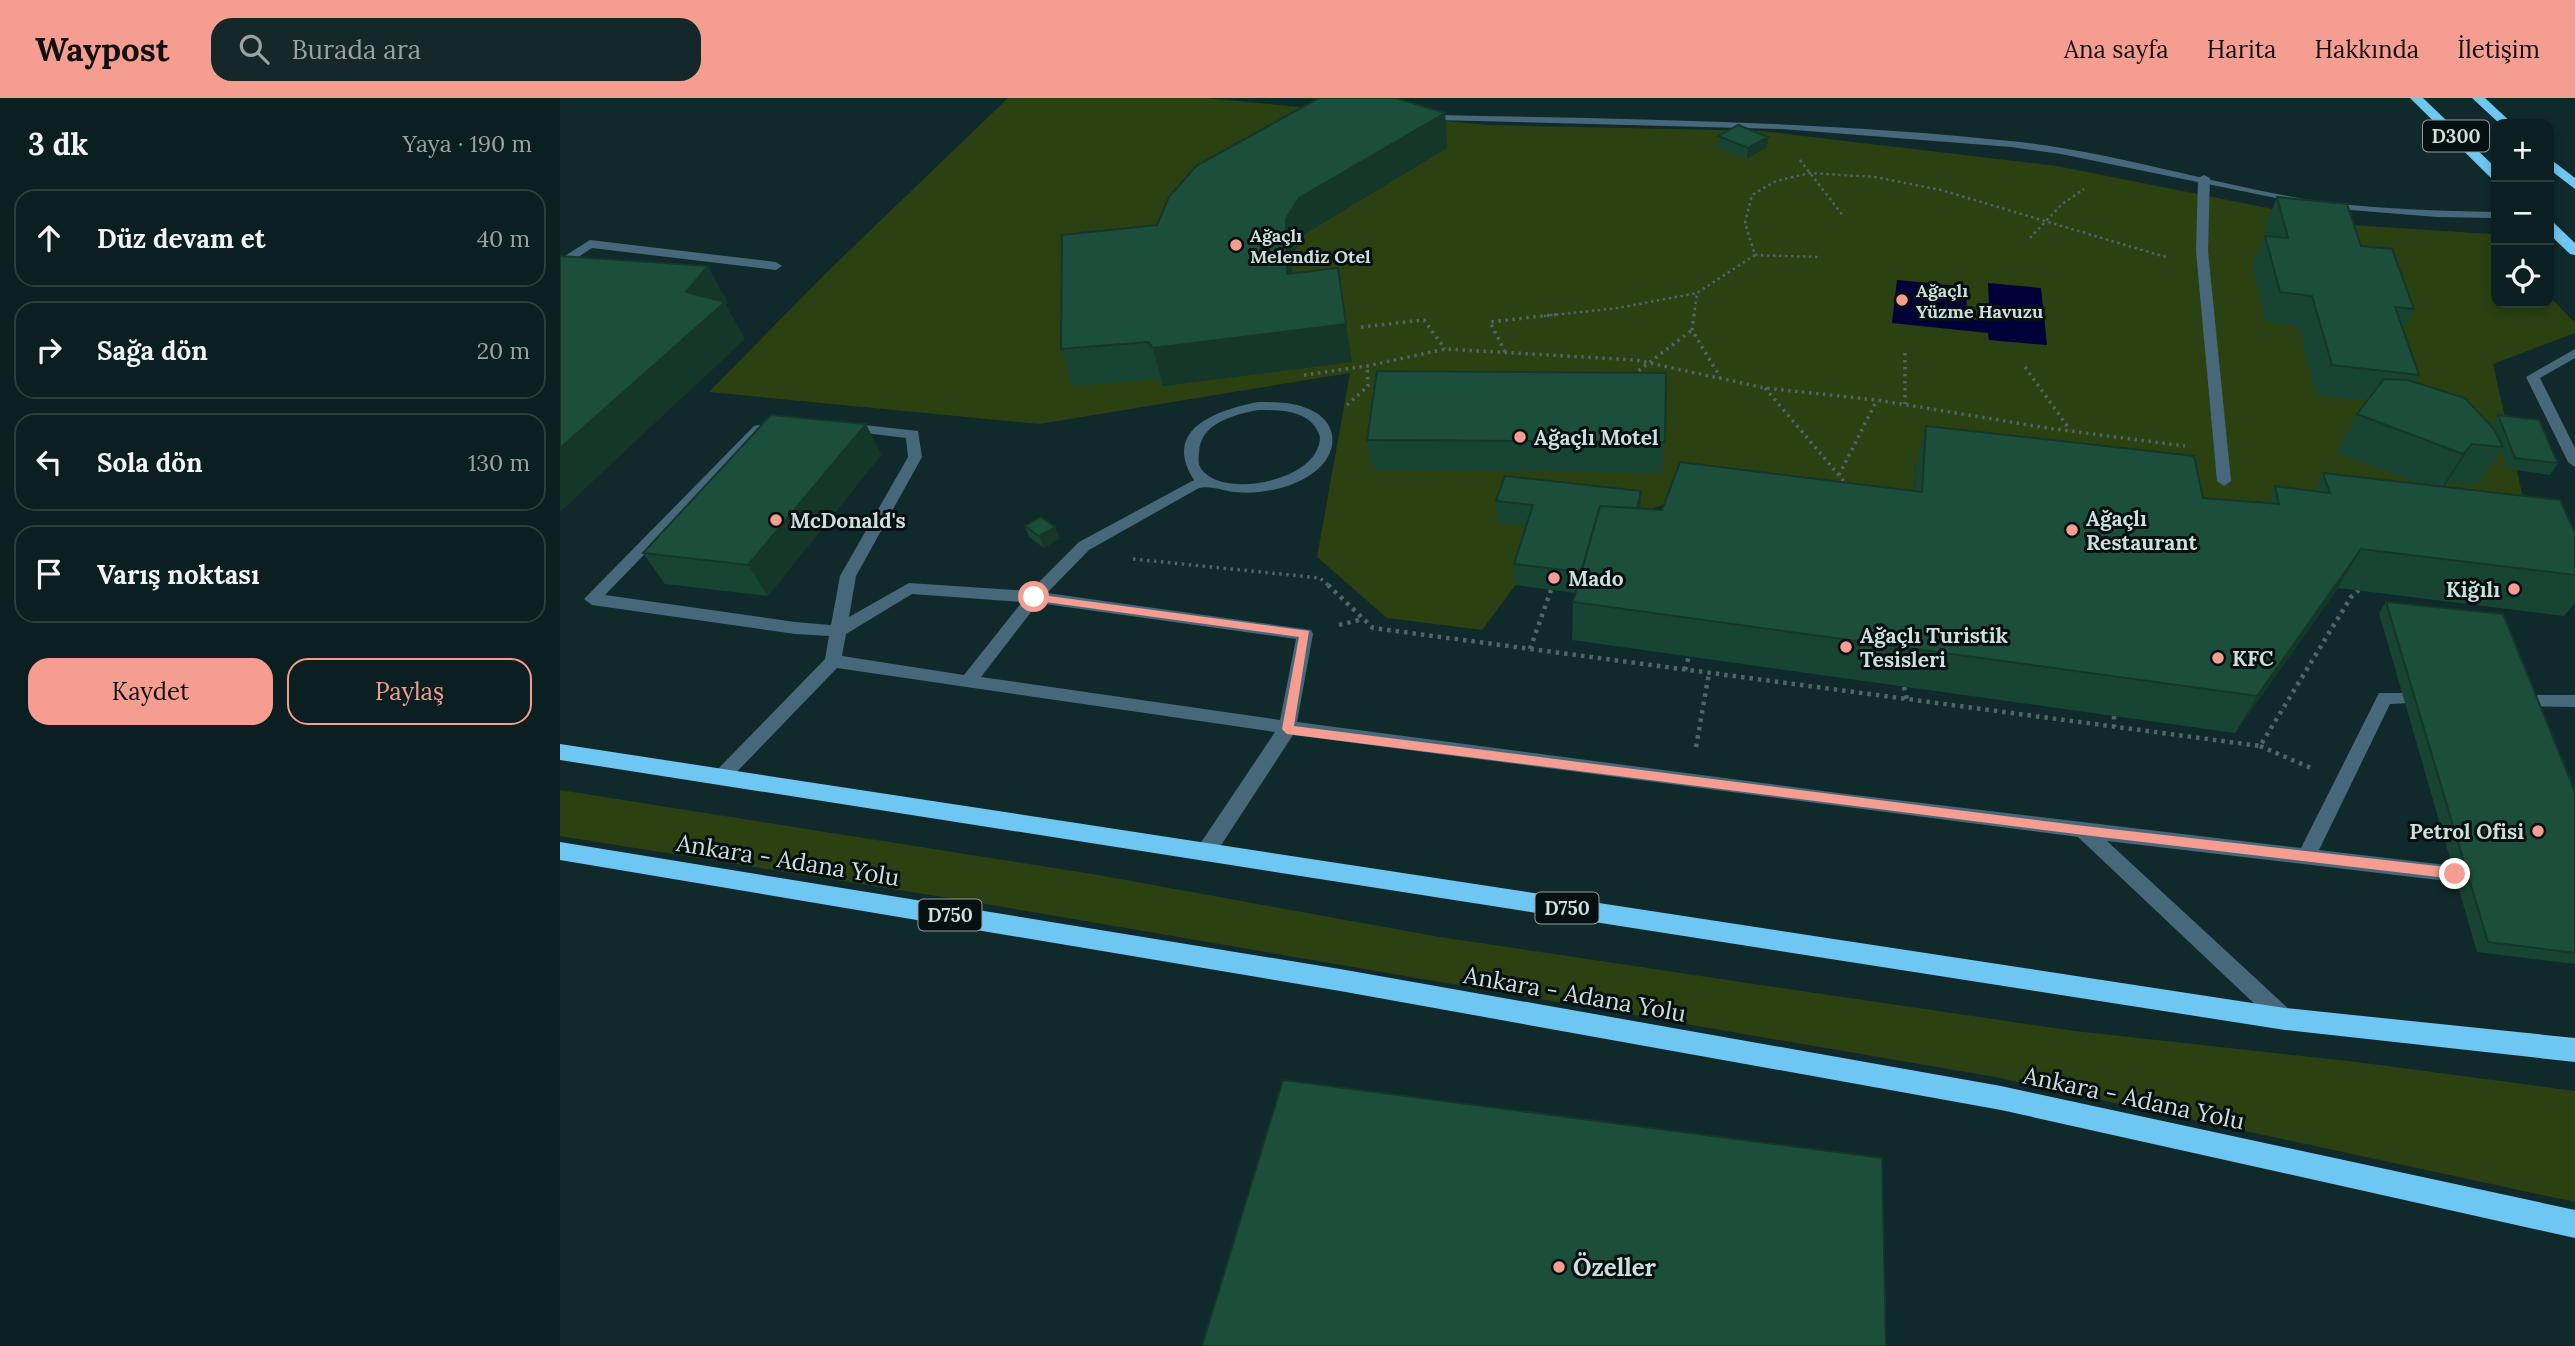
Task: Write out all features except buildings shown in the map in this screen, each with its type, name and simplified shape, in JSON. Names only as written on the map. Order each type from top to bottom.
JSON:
[{"type":"highway","name":"D300","points":[[2416,98],[2491,170]]},
{"type":"highway","name":"D300","points":[[2478,98],[2501,119]]},
{"type":"highway","points":[[2554,167],[2575,186]]},
{"type":"highway","points":[[2554,231],[2575,251]]},
{"type":"highway","name":"D750","points":[[560,752],[2285,1019],[2575,1050]]},
{"type":"highway","name":"Ankara - Adana Yolu","points":[[560,851],[1340,980],[2001,1098],[2575,1224]]},
{"type":"street","points":[[1439,118],[1782,126],[2011,144],[2061,150],[2325,205],[2423,214],[2491,215]]},
{"type":"street","points":[[2204,178],[2202,261],[2224,481]]},
{"type":"street","points":[[560,265],[590,244],[776,266]]},
{"type":"street","points":[[2575,353],[2533,377],[2575,462]]},
{"type":"street","points":[[1279,406],[1298,410],[1313,417],[1323,427],[1328,439],[1325,452],[1316,465],[1300,477],[1259,489],[1236,489],[1208,480],[1191,466],[1189,453],[1193,439],[1203,427],[1219,417],[1248,408],[1279,406]]},
{"type":"street","points":[[769,419],[592,599],[795,628],[838,631],[909,588],[1034,597],[1305,634],[1287,729],[1205,853]]},
{"type":"street","points":[[720,778],[833,661],[848,576],[915,457],[913,435],[825,424]]},
{"type":"street","points":[[968,682],[1034,597],[1084,545],[1208,480]]},
{"type":"street","points":[[833,661],[1287,729],[2084,831],[2455,874]]},
{"type":"street","points":[[2306,857],[2385,698],[2403,698]]},
{"type":"street","points":[[2525,701],[2575,701]]},
{"type":"street","points":[[2084,831],[2285,1019]]},
{"type":"path","points":[[1782,126],[1794,153],[1844,217]]},
{"type":"path","points":[[2030,238],[2044,220],[2062,204],[2121,163]]},
{"type":"path","points":[[1755,255],[1745,223],[1752,195],[1776,181],[1810,173],[1875,177],[1941,190],[2178,261],[2202,261]]},
{"type":"path","points":[[1505,352],[1490,322],[1618,307],[1697,293],[1755,255],[1818,257]]},
{"type":"path","points":[[1697,293],[1692,330],[1720,378]]},
{"type":"path","points":[[1361,327],[1424,320],[1445,349]]},
{"type":"path","points":[[1628,379],[1692,330]]},
{"type":"path","points":[[1301,375],[1367,366],[1445,349],[1648,362],[1765,388],[1877,400],[2071,431],[2221,451]]},
{"type":"path","points":[[1905,353],[1905,404]]},
{"type":"path","points":[[1323,427],[1368,386],[1367,366]]},
{"type":"path","points":[[2025,366],[2071,431]]},
{"type":"path","points":[[1765,388],[1853,492]]},
{"type":"path","points":[[1839,475],[1877,400]]},
{"type":"path","points":[[1073,557],[1147,560],[1320,578],[1373,628],[2260,746],[2343,781]]},
{"type":"path","points":[[1530,649],[1551,590]]},
{"type":"path","points":[[2260,746],[2351,597],[2359,590]]},
{"type":"path","points":[[1685,670],[1689,656]]},
{"type":"path","points":[[1694,758],[1709,673]]},
{"type":"path","points":[[1905,687],[1907,699]]},
{"type":"path","points":[[2114,716],[2114,727]]},
{"type":"green space","points":[[1008,98],[1205,98],[1490,125],[1762,131],[2057,166],[2353,225],[2490,234],[2491,308],[2554,308],[2554,301],[2575,323],[2575,333],[2493,364],[2532,538],[1916,464],[1913,507],[1677,500],[1640,513],[1533,527],[1515,586],[1482,630],[1387,618],[1317,557],[1350,373],[1039,424],[709,392],[827,272]]},
{"type":"green space","points":[[560,790],[1098,875],[1440,937],[1761,985],[2075,1031],[2357,1062],[2575,1091],[2575,1202],[1995,1077],[968,901],[560,836]]},
{"type":"shaded area","points":[[1897,280],[1967,287],[1966,319],[1989,321],[1989,310],[2030,312],[2029,308],[1989,305],[1988,283],[2041,288],[2047,345],[1989,340],[1988,333],[1892,323]]},
{"type":"place","name":"Ağaçlı Melendiz Otel","points":[[1236,245]]},
{"type":"place","name":"Ağaçlı Yüzme Havuzu","points":[[1902,300]]},
{"type":"place","name":"Ağaçlı Motel","points":[[1520,437]]},
{"type":"place","name":"McDonald's","points":[[776,520]]},
{"type":"place","name":"Ağaçlı Restaurant","points":[[2072,530]]},
{"type":"place","name":"Mado","points":[[1554,578]]},
{"type":"place","name":"Kiğılı","points":[[2514,589]]},
{"type":"place","name":"Ağaçlı Turistik Tesisleri","points":[[1846,647]]},
{"type":"place","name":"KFC","points":[[2218,658]]},
{"type":"place","name":"Petrol Ofisi","points":[[2538,831]]},
{"type":"place","name":"Özeller","points":[[1559,1267]]},
{"type":"route","points":[[1034,597],[1305,634],[1287,729],[2084,831],[2455,874]]}]
